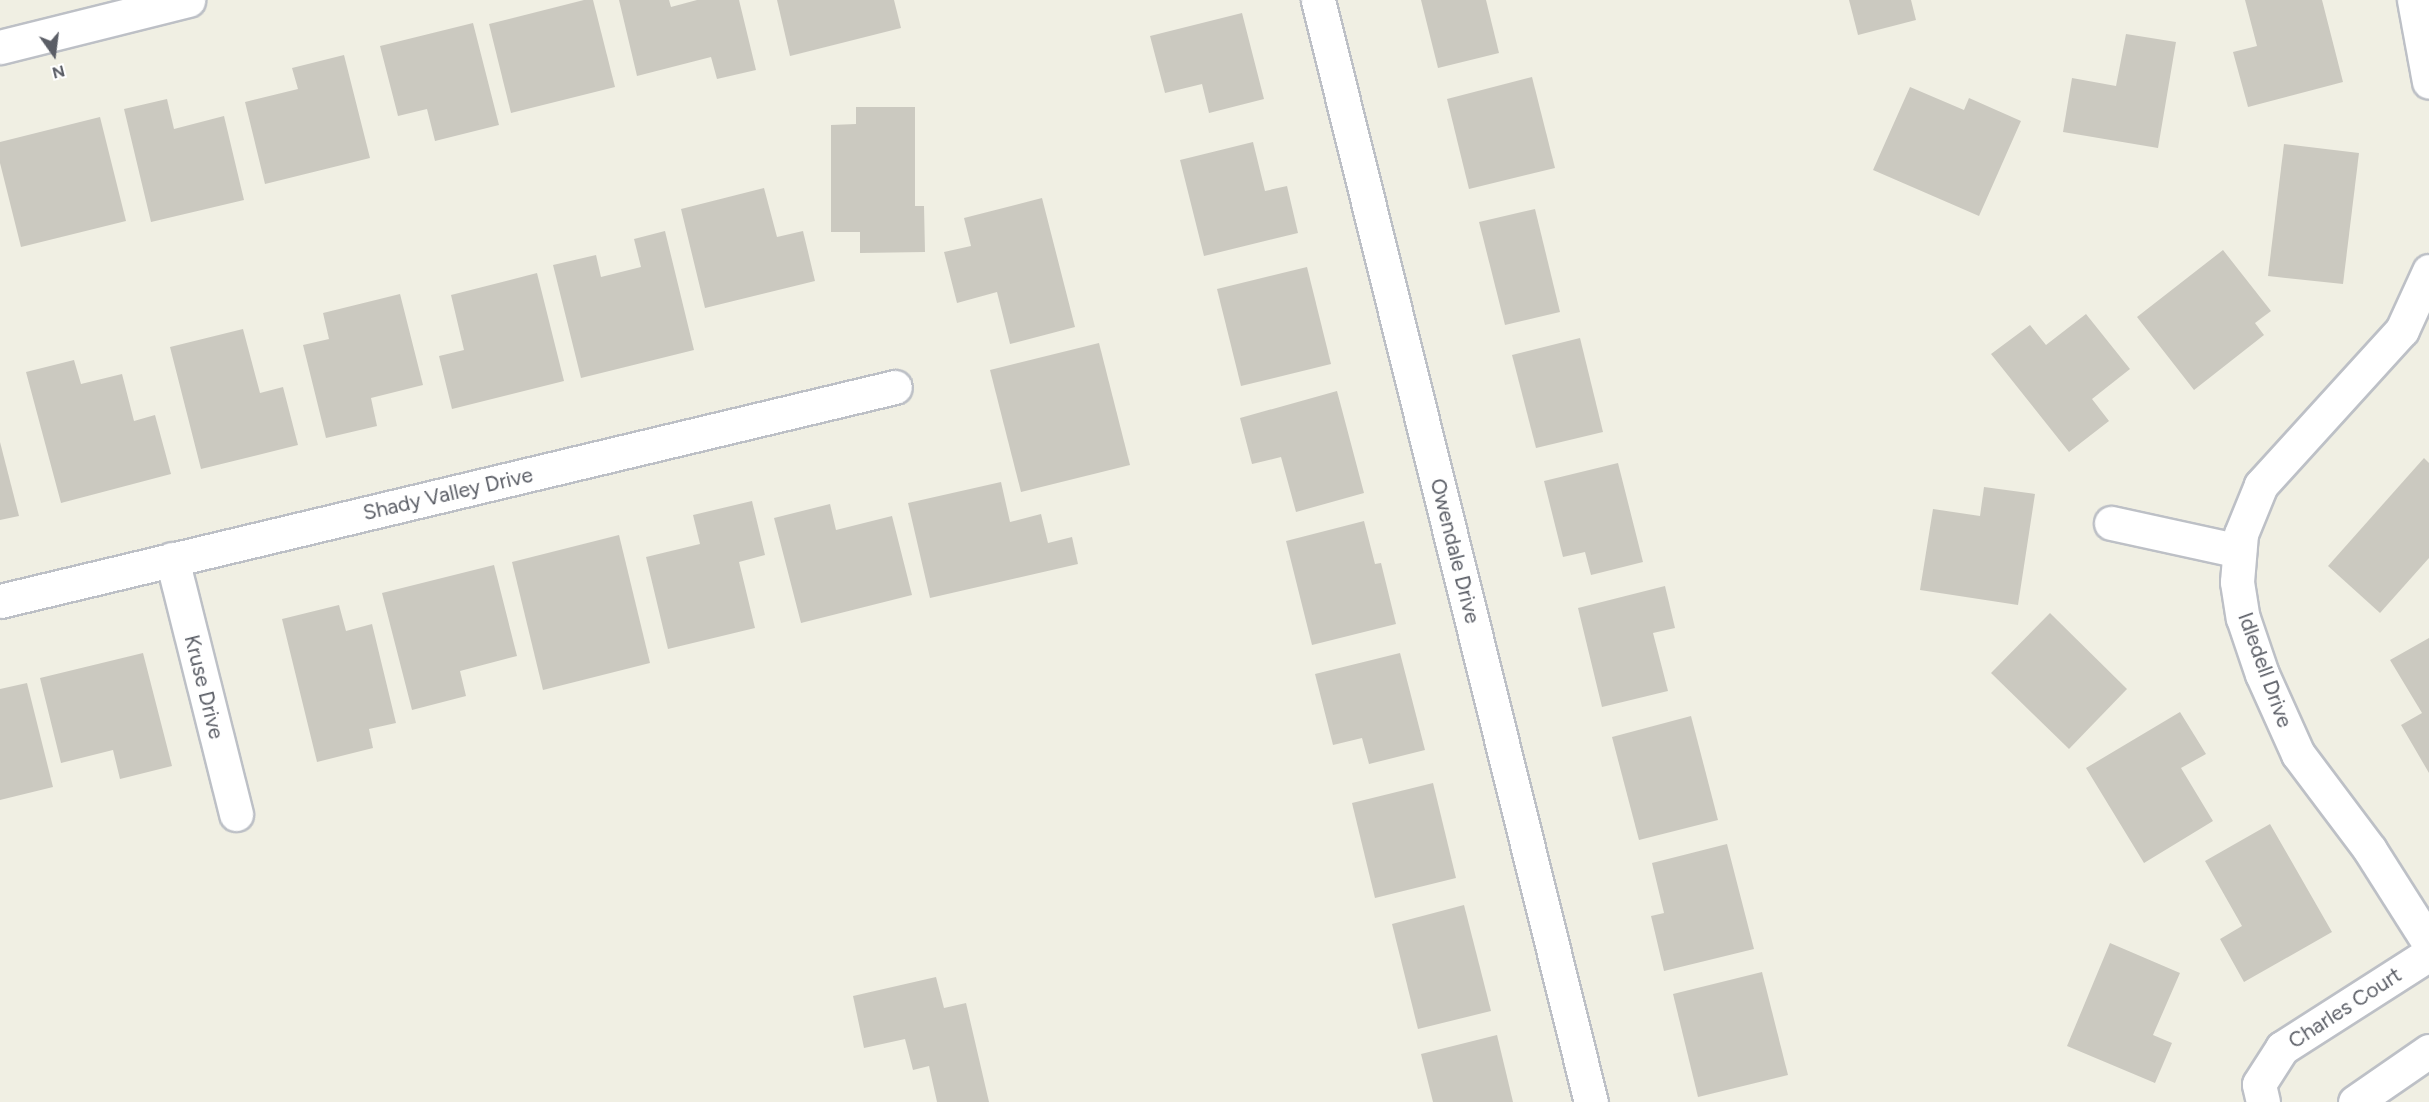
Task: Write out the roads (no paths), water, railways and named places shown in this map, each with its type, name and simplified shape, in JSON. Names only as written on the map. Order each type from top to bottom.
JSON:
[{"type":"street","points":[[0,47],[188,0]]},
{"type":"street","name":"Owendale Drive","points":[[1318,0],[1591,1102]]},
{"type":"street","points":[[2414,0],[2429,82]]},
{"type":"street","name":"Idledell Drive","points":[[2429,274],[2403,330],[2261,485],[2241,534],[2237,582],[2243,618],[2262,674],[2298,754],[2370,850],[2429,943]]},
{"type":"street","name":"Shady Valley Drive","points":[[0,601],[895,387]]},
{"type":"street","points":[[2111,523],[2239,551]]},
{"type":"street","name":"Kruse Drive","points":[[172,560],[236,814]]},
{"type":"street","name":"Charles Court","points":[[2263,1102],[2259,1084],[2282,1048],[2429,954]]},
{"type":"street","points":[[2355,1102],[2429,1051]]}]
